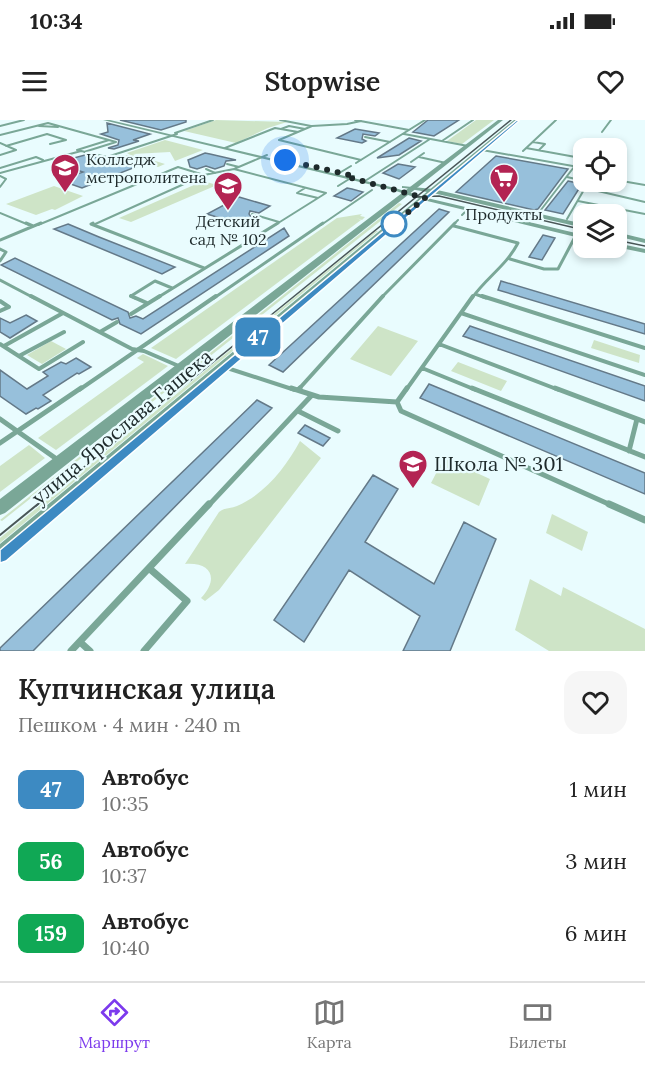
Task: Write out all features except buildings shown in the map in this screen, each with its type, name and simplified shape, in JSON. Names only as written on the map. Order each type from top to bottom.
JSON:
[{"type":"street","points":[[105,120],[429,195],[573,223]]},
{"type":"street","points":[[115,120],[173,135]]},
{"type":"street","name":"улица Ярослава Гашека","points":[[0,508],[501,120]]},
{"type":"street","name":"улица Ярослава Гашека","points":[[0,555],[517,120]]},
{"type":"street","points":[[410,190],[468,209],[573,234]]},
{"type":"street","points":[[627,237],[645,241]]},
{"type":"street","points":[[627,247],[645,251]]},
{"type":"lane","points":[[0,126],[24,120]]},
{"type":"lane","points":[[109,140],[77,150],[107,157],[213,120]]},
{"type":"lane","points":[[280,120],[312,126]]},
{"type":"lane","points":[[355,120],[409,129]]},
{"type":"lane","points":[[356,163],[425,120]]},
{"type":"lane","points":[[442,141],[473,120]]},
{"type":"lane","points":[[517,156],[556,120]]},
{"type":"lane","points":[[602,132],[611,120]]},
{"type":"lane","points":[[361,121],[347,126],[324,124],[312,126],[280,141],[361,160]]},
{"type":"lane","points":[[0,135],[48,123],[116,142],[5,172],[0,175],[6,179],[6,183],[0,187]]},
{"type":"lane","points":[[281,129],[289,126],[305,129]]},
{"type":"lane","points":[[227,147],[273,128],[298,132]]},
{"type":"lane","points":[[6,146],[47,134],[66,140],[50,144]]},
{"type":"lane","points":[[404,134],[468,146]]},
{"type":"lane","points":[[365,137],[390,142]]},
{"type":"lane","points":[[367,180],[430,139]]},
{"type":"lane","points":[[533,142],[545,144],[540,149]]},
{"type":"lane","points":[[0,143],[16,150],[0,155]]},
{"type":"lane","points":[[524,151],[547,148]]},
{"type":"lane","points":[[540,149],[573,156]]},
{"type":"lane","points":[[482,150],[573,166]]},
{"type":"lane","points":[[411,162],[424,153]]},
{"type":"lane","points":[[204,268],[91,224],[204,175],[234,170],[265,156]]},
{"type":"lane","points":[[0,168],[36,157],[46,160]]},
{"type":"lane","points":[[419,157],[446,163]]},
{"type":"lane","points":[[15,164],[23,166]]},
{"type":"lane","points":[[227,164],[239,167]]},
{"type":"lane","points":[[338,174],[351,166]]},
{"type":"lane","points":[[0,240],[178,167],[204,175]]},
{"type":"lane","points":[[537,215],[573,168]]},
{"type":"lane","points":[[206,169],[215,173]]},
{"type":"lane","points":[[234,170],[326,193]]},
{"type":"lane","points":[[5,172],[10,173]]},
{"type":"lane","points":[[338,186],[353,177]]},
{"type":"lane","points":[[567,177],[573,178]]},
{"type":"lane","points":[[627,182],[645,185]]},
{"type":"lane","points":[[305,188],[297,193],[318,198]]},
{"type":"lane","points":[[0,443],[372,190]]},
{"type":"lane","points":[[131,314],[330,191]]},
{"type":"lane","points":[[567,219],[583,192]]},
{"type":"lane","points":[[602,192],[645,202]]},
{"type":"lane","points":[[578,201],[645,214]]},
{"type":"lane","points":[[462,215],[468,209]]},
{"type":"lane","points":[[1,214],[33,226]]},
{"type":"lane","points":[[252,214],[279,222]]},
{"type":"lane","points":[[298,390],[377,302],[458,220]]},
{"type":"lane","points":[[397,402],[475,294],[510,259],[518,243],[454,226]]},
{"type":"lane","points":[[510,259],[544,269],[558,269],[573,241]]},
{"type":"lane","points":[[0,249],[6,252],[0,261]]},
{"type":"lane","points":[[0,280],[137,350],[182,367]]},
{"type":"lane","points":[[147,303],[131,296],[155,282],[172,288]]},
{"type":"lane","points":[[475,294],[645,348]]},
{"type":"lane","points":[[0,302],[9,307],[0,311]]},
{"type":"lane","points":[[63,313],[2,345],[39,369],[83,342]]},
{"type":"lane","points":[[461,313],[645,375]]},
{"type":"lane","points":[[100,332],[117,322]]},
{"type":"lane","points":[[19,356],[64,332]]},
{"type":"lane","points":[[439,344],[645,422]]},
{"type":"lane","points":[[223,367],[312,395],[397,402]]},
{"type":"lane","points":[[422,368],[645,458]]},
{"type":"lane","points":[[71,651],[312,395]]},
{"type":"lane","points":[[397,402],[401,411],[645,520]]},
{"type":"lane","points":[[298,411],[338,430]]},
{"type":"lane","points":[[0,419],[60,461]]},
{"type":"lane","points":[[629,451],[637,419]]},
{"type":"lane","points":[[144,651],[187,601],[150,569]]},
{"type":"lane","points":[[80,642],[90,651]]},
{"type":"green space","points":[[216,120],[287,122],[236,143],[184,131]]},
{"type":"green space","points":[[476,120],[494,120],[462,144],[447,141]]},
{"type":"green space","points":[[165,140],[203,150],[175,161],[170,152],[133,154],[165,164],[158,167],[124,158],[124,155],[130,155],[127,153]]},
{"type":"green space","points":[[203,181],[217,185],[131,222],[119,218]]},
{"type":"green space","points":[[54,186],[83,196],[55,210],[36,215],[6,204]]},
{"type":"green space","points":[[399,203],[402,204],[2,521],[0,520]]},
{"type":"green space","points":[[362,214],[360,216],[365,217],[362,220],[356,218],[361,220],[176,359],[151,348],[337,218]]},
{"type":"green space","points":[[378,231],[0,543],[0,538]]},
{"type":"green space","points":[[378,326],[418,341],[391,376],[350,359]]},
{"type":"green space","points":[[594,340],[640,355],[639,363],[591,348]]},
{"type":"green space","points":[[51,341],[66,349],[42,364],[27,355]]},
{"type":"green space","points":[[143,354],[168,366],[56,450],[38,438],[144,362],[137,358]]},
{"type":"green space","points":[[458,362],[507,381],[501,391],[451,371]]},
{"type":"green space","points":[[300,441],[321,458],[219,590],[205,601],[201,598],[210,584],[210,573],[201,566],[185,564],[219,512],[247,501],[266,487],[281,470]]},
{"type":"green space","points":[[29,445],[45,458],[0,492],[0,466]]},
{"type":"green space","points":[[444,458],[490,479],[479,506],[431,483]]},
{"type":"green space","points":[[552,514],[588,532],[582,551],[546,533]]},
{"type":"green space","points":[[530,579],[561,596],[563,587],[645,629],[645,651],[549,651],[515,630]]},
{"type":"tram line","points":[[416,197],[511,120]]},
{"type":"tram line","points":[[416,197],[439,196],[573,227]]},
{"type":"tram line","points":[[36,506],[416,197]]},
{"type":"tram line","points":[[627,242],[645,246]]},
{"type":"tram line","points":[[0,535],[38,504]]},
{"type":"bus line","name":"47","points":[[0,555],[517,120]]},
{"type":"place","name":"Колледж метрополитена","points":[[65,194]]},
{"type":"place","name":"Продукты","points":[[504,204]]},
{"type":"place","name":"Детский сад № 102","points":[[228,212]]},
{"type":"place","name":"Школа № 301","points":[[413,490]]},
{"type":"route","points":[[285,160],[354,176],[351,178],[425,198],[394,224]]}]
